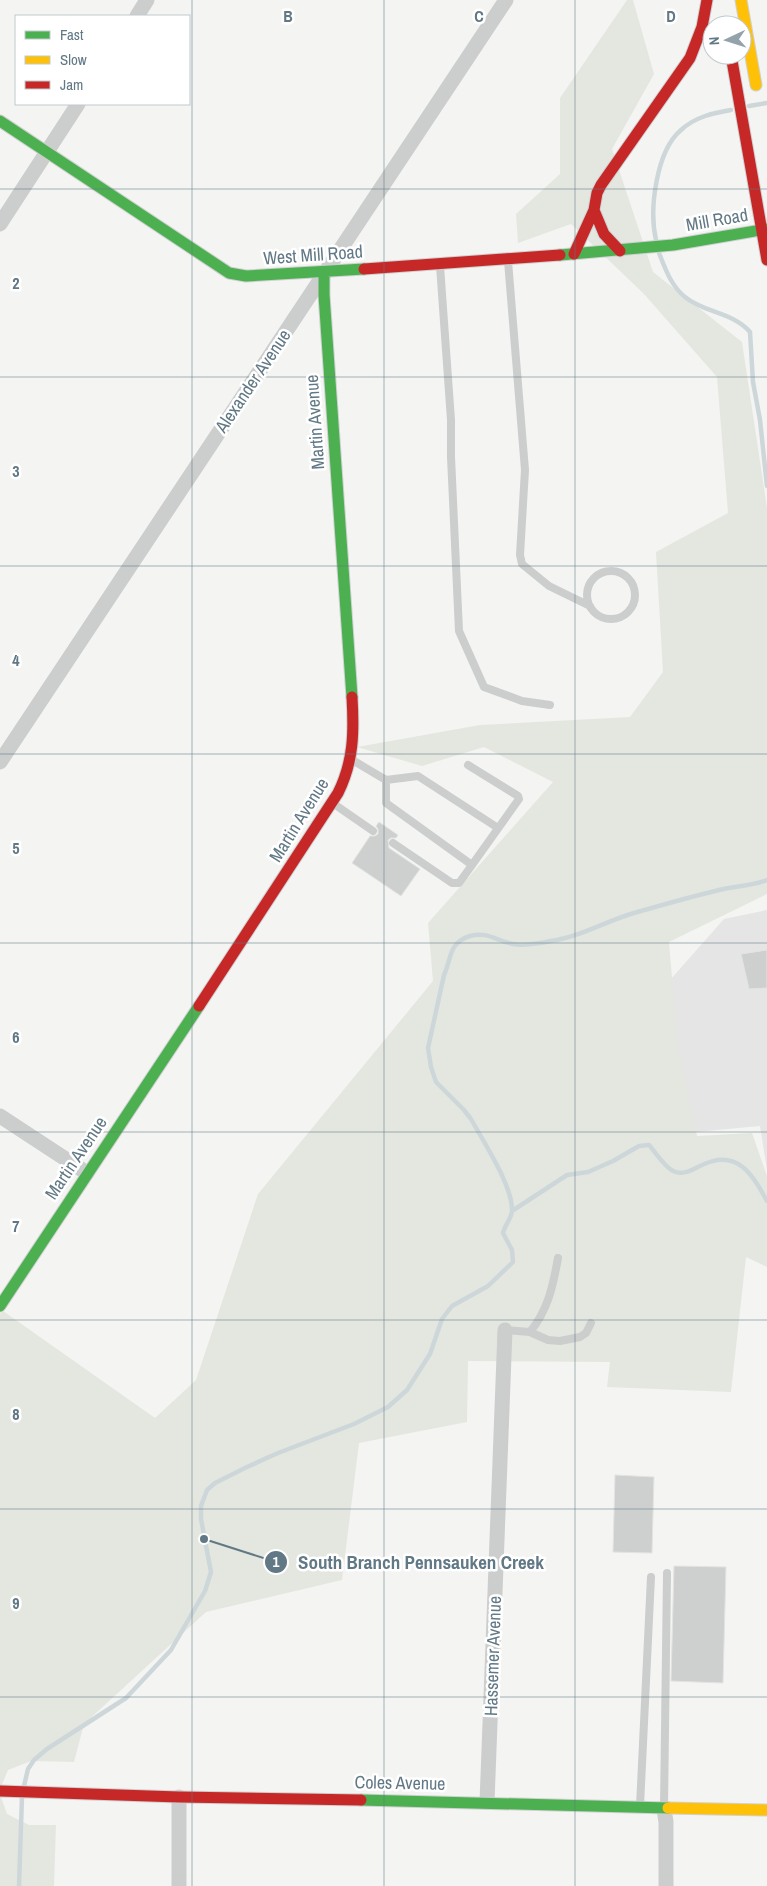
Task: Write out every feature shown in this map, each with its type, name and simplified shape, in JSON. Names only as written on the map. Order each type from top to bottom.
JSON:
[{"type":"main road","points":[[574,254],[594,210],[597,193],[601,185],[690,58],[702,27],[707,0]]},
{"type":"main road","points":[[741,0],[757,92]]},
{"type":"main road","points":[[733,65],[764,230],[767,260]]},
{"type":"main road","name":"West Mill Road","points":[[0,121],[230,273],[254,276],[324,272],[620,251],[673,245]]},
{"type":"main road","points":[[594,210],[604,234],[620,251]]},
{"type":"main road","name":"Mill Road","points":[[673,245],[764,230]]},
{"type":"main road","name":"Martin Avenue","points":[[0,1306],[333,803],[346,778],[352,760],[354,752],[354,726],[324,272]]},
{"type":"main road","name":"Coles Avenue","points":[[3,1791],[179,1797],[487,1802],[546,1806],[767,1810]]},
{"type":"street","points":[[138,15],[148,0]]},
{"type":"street","name":"Alexander Avenue","points":[[0,762],[506,0]]},
{"type":"street","points":[[0,224],[77,105]]},
{"type":"street","points":[[0,1116],[87,1173]]},
{"type":"street","name":"Hassemer Avenue","points":[[487,1802],[505,1330]]},
{"type":"street","points":[[179,1797],[179,1886]]},
{"type":"street","points":[[664,1809],[666,1822],[666,1886]]},
{"type":"lane","points":[[508,259],[525,470],[520,555],[522,564],[549,586],[590,606],[595,612],[609,619],[624,615],[634,604],[635,596],[631,582],[618,572],[602,573],[596,577],[588,591],[590,606]]},
{"type":"lane","points":[[440,264],[451,420],[459,631],[484,687],[522,701],[550,705]]},
{"type":"lane","points":[[352,760],[386,780],[418,776],[498,828]]},
{"type":"lane","points":[[392,843],[452,883],[459,882],[519,799],[518,796],[468,765]]},
{"type":"lane","points":[[386,780],[386,803],[472,865]]},
{"type":"lane","points":[[333,803],[373,831]]},
{"type":"lane","points":[[530,1332],[546,1308],[552,1291],[558,1258]]},
{"type":"lane","points":[[505,1330],[530,1332],[548,1340],[560,1341],[580,1337],[586,1333],[591,1323]]},
{"type":"lane","points":[[664,1809],[667,1573]]},
{"type":"lane","points":[[640,1808],[651,1577]]},
{"type":"shaded area","points":[[627,0],[633,0],[654,74],[612,149],[653,272],[742,342],[767,508],[767,894],[669,942],[677,1040],[697,1136],[752,1133],[767,1176],[767,1267],[746,1257],[731,1392],[607,1387],[610,1362],[468,1361],[467,1422],[359,1443],[342,1580],[206,1612],[84,1724],[74,1762],[31,1761],[8,1770],[0,1789],[0,1314],[3,1311],[155,1418],[196,1380],[258,1194],[433,981],[428,923],[553,782],[484,747],[422,766],[357,747],[480,725],[630,717],[663,672],[656,552],[728,513],[717,377],[644,294],[571,224],[518,243],[516,214],[560,174],[560,98]]},
{"type":"shaded area","points":[[767,910],[767,1170],[760,1126],[685,1133],[663,988],[724,919]]},
{"type":"shaded area","points":[[0,1794],[7,1814],[29,1825],[56,1825],[54,1886],[0,1886]]},
{"type":"building","points":[[379,822],[398,835],[396,838],[388,840],[389,848],[420,869],[401,896],[352,863],[370,836],[378,834],[376,826]]},
{"type":"building","points":[[767,950],[767,988],[749,989],[741,954]]},
{"type":"building","points":[[615,1475],[654,1477],[652,1553],[613,1552]]},
{"type":"building","points":[[674,1566],[726,1567],[723,1683],[671,1681]]},
{"type":"waterway","points":[[749,106],[767,103]]},
{"type":"waterway","points":[[656,240],[653,213],[656,182],[660,166],[672,140],[681,130],[698,119],[731,110]]},
{"type":"waterway","points":[[659,253],[666,271],[680,293],[701,306],[735,320],[750,332],[753,382],[760,420],[767,486]]},
{"type":"waterway","points":[[24,1786],[28,1769],[34,1760],[47,1749],[126,1698],[171,1650],[205,1591],[211,1572],[201,1519],[201,1506],[207,1490],[215,1483],[247,1467],[354,1424],[388,1407],[407,1390],[430,1354],[442,1319],[452,1306],[488,1286],[513,1262],[512,1250],[503,1233],[512,1211],[508,1189],[503,1177],[471,1119],[436,1082],[431,1067],[428,1048],[444,975],[454,947],[463,939],[476,935],[487,936],[517,945],[562,939],[634,913],[708,893],[767,880]]},
{"type":"waterway","points":[[512,1211],[567,1175],[588,1172],[613,1161],[639,1146],[649,1145],[666,1166],[673,1171],[681,1173],[714,1161],[725,1160],[734,1162],[742,1166],[749,1173],[767,1201]]},
{"type":"waterway","points":[[19,1886],[22,1796]]},
{"type":"traffic: fast","points":[[0,121],[229,273],[246,276],[364,269]]},
{"type":"traffic: fast","points":[[560,255],[673,245],[767,229]]},
{"type":"traffic: fast","points":[[324,272],[324,295],[352,697]]},
{"type":"traffic: fast","points":[[0,1306],[199,1006]]},
{"type":"traffic: fast","points":[[361,1800],[668,1808]]},
{"type":"traffic: slow","points":[[741,0],[756,85]]},
{"type":"traffic: slow","points":[[668,1808],[767,1810]]},
{"type":"traffic: jam","points":[[574,254],[594,210],[597,193],[601,185],[690,58],[702,27],[707,0]]},
{"type":"traffic: jam","points":[[733,65],[767,260]]},
{"type":"traffic: jam","points":[[594,210],[604,234],[620,251]]},
{"type":"traffic: jam","points":[[364,269],[560,255]]},
{"type":"traffic: jam","points":[[199,1006],[338,793],[347,769],[352,746],[352,697]]},
{"type":"traffic: jam","points":[[0,1791],[179,1797],[361,1800]]},
{"type":"place","name":"South Branch Pennsauken Creek","points":[[204,1539]]}]
